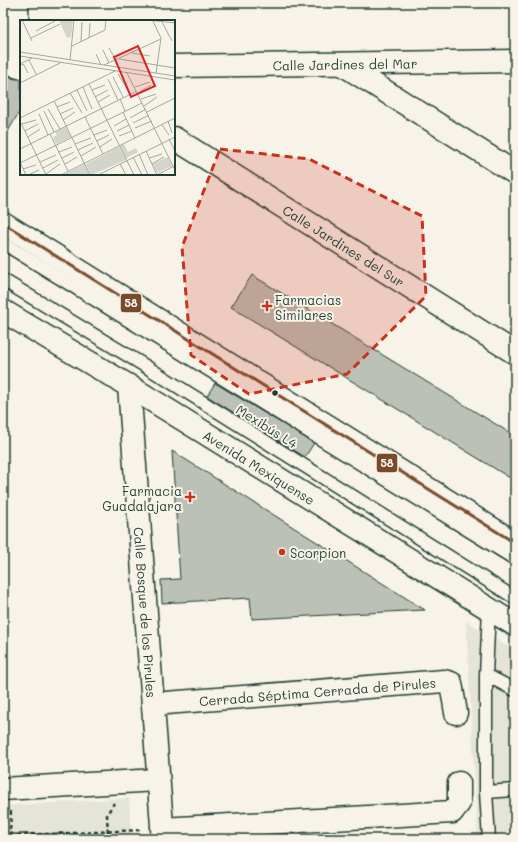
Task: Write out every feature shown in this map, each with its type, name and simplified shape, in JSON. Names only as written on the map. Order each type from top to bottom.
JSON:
[{"type":"street","points":[[14,67],[17,3]]},
{"type":"street","name":"Calle Jardines del Mar","points":[[175,66],[515,61]]},
{"type":"street","points":[[342,64],[515,173]]},
{"type":"street","name":"Calle Jardines del Sur","points":[[175,139],[515,353]]},
{"type":"street","points":[[3,224],[515,543]]},
{"type":"street","name":"Avenida Mexiquense","points":[[3,311],[129,386],[515,625]]},
{"type":"street","name":"Calle Bosque de los Pirules","points":[[129,386],[163,834]]},
{"type":"street","name":"Cerrada Séptima Cerrada de Pirules","points":[[153,704],[444,681],[451,684],[456,713]]},
{"type":"street","points":[[7,789],[158,780]]},
{"type":"street","points":[[163,834],[452,812],[459,803],[459,783]]},
{"type":"lane","name":"Mexibús L4","points":[[3,243],[515,559]]},
{"type":"lane","name":"Mexibús L4","points":[[3,280],[142,364],[515,598]]},
{"type":"lane","points":[[488,839],[486,792],[486,675],[489,609]]},
{"type":"lane","points":[[486,675],[515,690]]},
{"type":"lane","points":[[486,792],[515,790]]},
{"type":"path","points":[[108,839],[107,814],[129,781]]},
{"type":"path","points":[[7,789],[10,836]]},
{"type":"path","points":[[3,836],[108,830],[163,834]]},
{"type":"highlighted area","points":[[220,149],[309,159],[422,216],[426,296],[347,374],[249,394],[191,355],[182,247]]},
{"type":"shaded area","points":[[466,621],[515,651],[515,839],[478,839]]},
{"type":"shaded area","points":[[129,798],[132,839],[3,839],[3,806]]},
{"type":"building","points":[[3,73],[7,73],[12,78],[20,79],[20,111],[3,140]]},
{"type":"building","points":[[252,275],[515,436],[515,481],[231,307]]},
{"type":"building","points":[[215,383],[314,443],[305,457],[207,396]]},
{"type":"building","points":[[172,451],[425,610],[252,619],[250,598],[162,603],[161,580],[180,579]]},
{"type":"transit line","name":"58","points":[[3,223],[515,543]]},
{"type":"place","name":"Farmacias Similares","points":[[267,306]]},
{"type":"place","name":"Farmacia Guadalajara","points":[[190,497]]},
{"type":"place","name":"Scorpion","points":[[282,552]]}]
